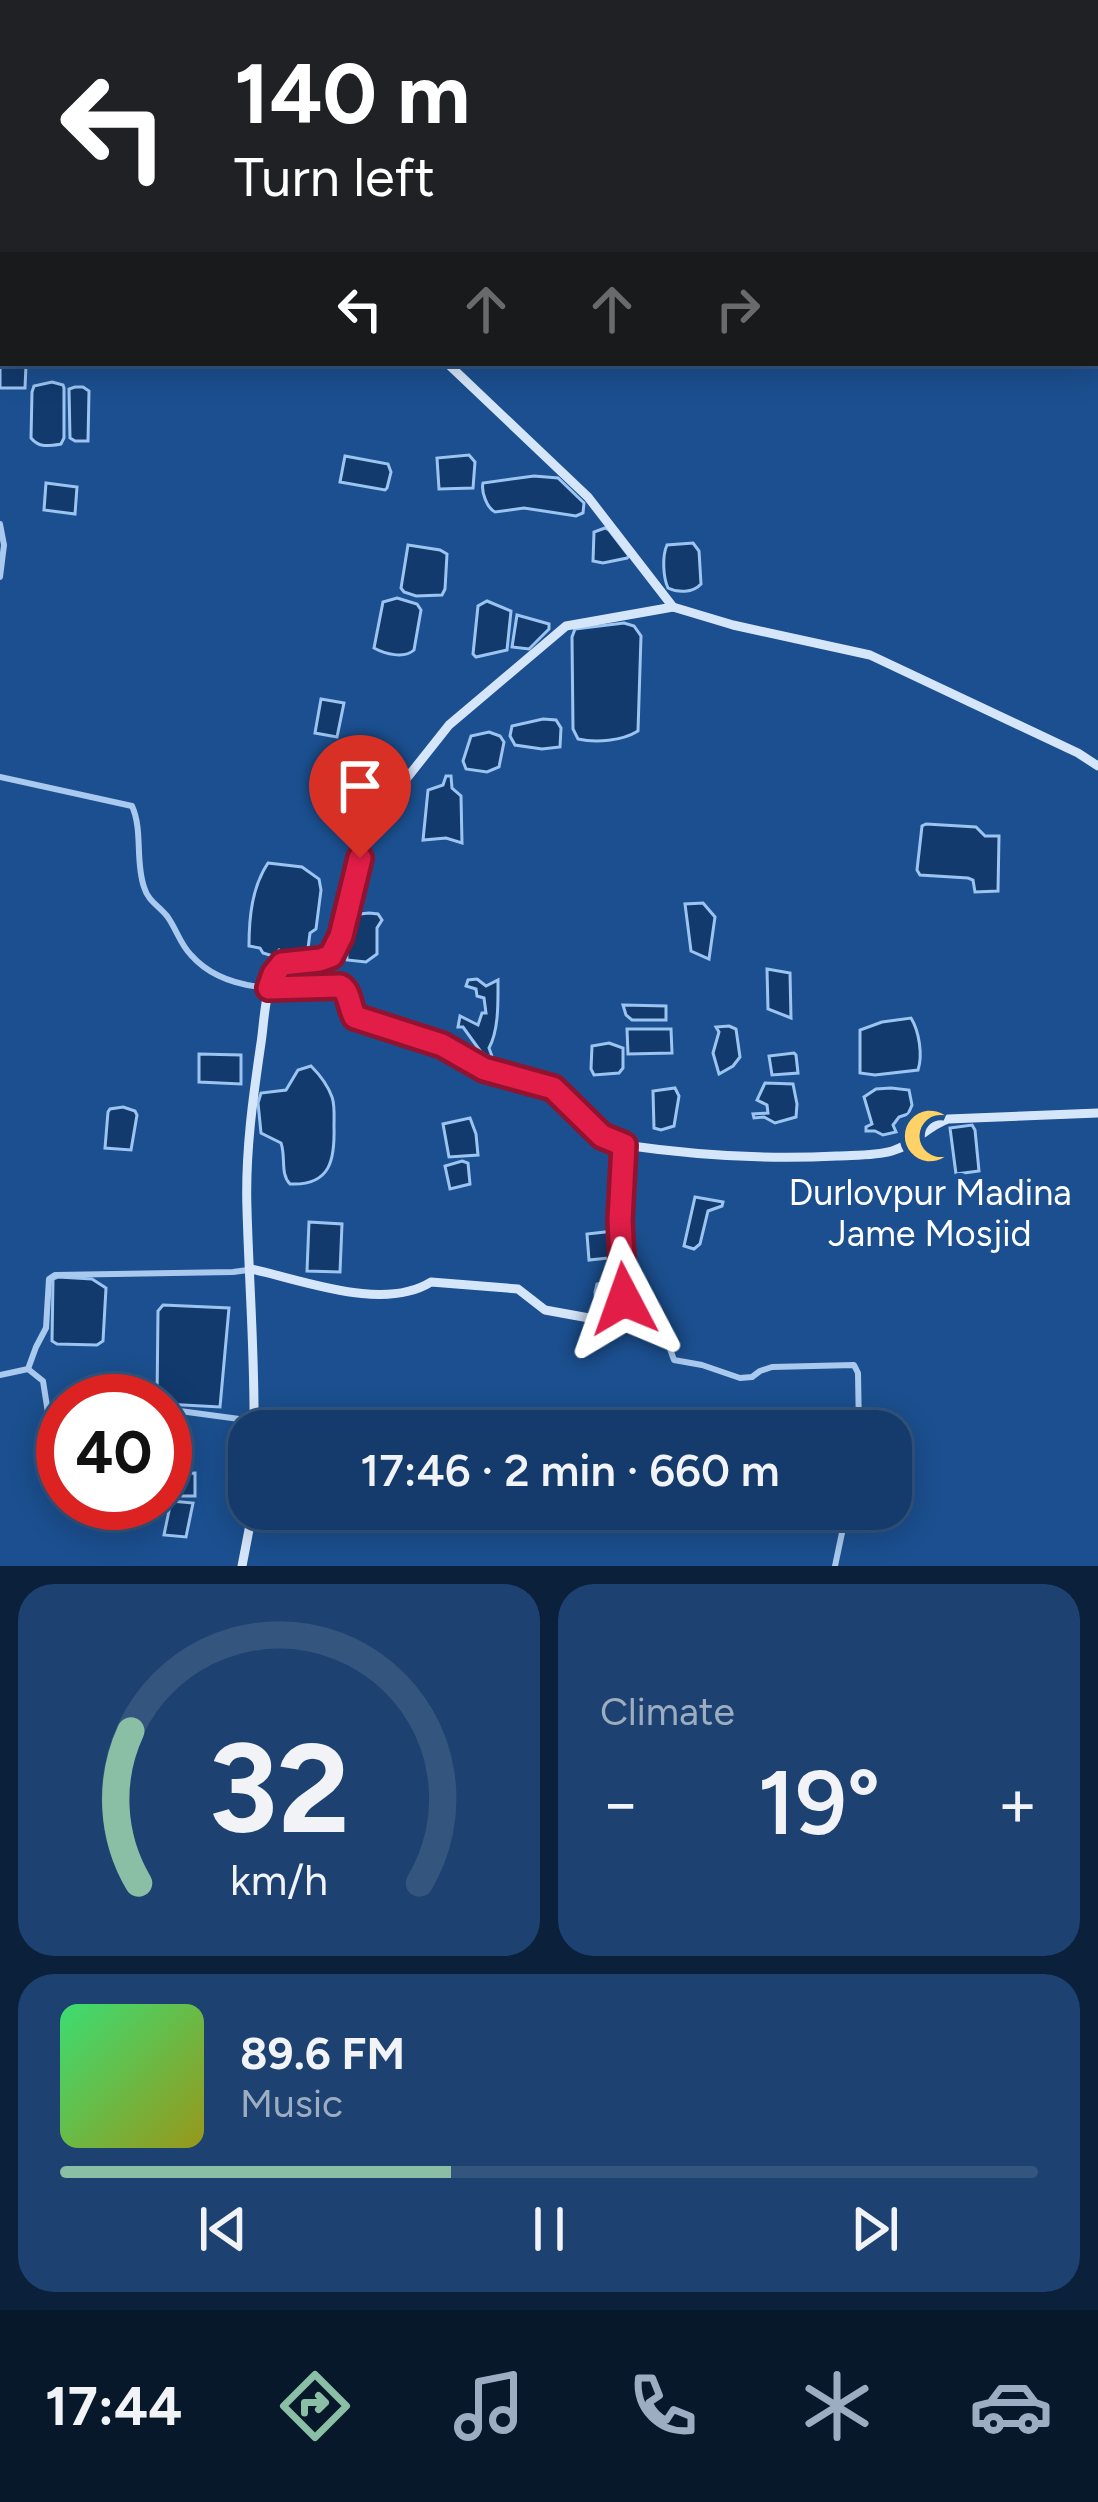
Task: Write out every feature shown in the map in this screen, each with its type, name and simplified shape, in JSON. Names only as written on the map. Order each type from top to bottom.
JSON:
[{"type":"street","points":[[451,366],[588,497],[673,607]]},
{"type":"street","points":[[0,524],[4,545],[0,577]]},
{"type":"street","points":[[254,1410],[247,1205],[252,1105],[274,974],[282,964],[331,956],[341,936],[360,858],[380,812],[449,725],[566,626],[673,607],[870,655],[1098,766]]},
{"type":"street","points":[[0,777],[132,806],[144,889],[184,947],[199,963],[226,979],[269,988],[340,986],[355,1017],[442,1045],[484,1069],[553,1088],[602,1136],[624,1145],[707,1155],[882,1154],[902,1148],[948,1119],[1098,1113]]},
{"type":"street","points":[[622,1324],[624,1145]]},
{"type":"street","points":[[28,1370],[46,1328],[49,1279],[55,1274],[251,1269],[363,1294],[419,1290],[431,1282],[518,1288],[545,1310],[658,1328],[674,1360],[740,1378],[772,1367],[854,1365],[859,1410]]},
{"type":"street","points":[[0,1375],[28,1370],[36,1376]]},
{"type":"street","points":[[192,1414],[228,1421]]},
{"type":"street","points":[[242,1566],[249,1530]]},
{"type":"street","points":[[836,1566],[844,1530]]},
{"type":"water","points":[[0,366],[26,366],[25,388],[0,388]]},
{"type":"water","points":[[52,382],[64,388],[64,438],[61,444],[44,446],[31,438],[32,392],[34,386]]},
{"type":"water","points":[[69,389],[89,391],[88,441],[70,438]]},
{"type":"water","points":[[469,455],[475,462],[473,488],[439,489],[437,458]]},
{"type":"water","points":[[345,456],[388,464],[387,488],[340,482]]},
{"type":"water","points":[[558,478],[584,503],[583,513],[524,508],[495,512],[489,507],[483,483]]},
{"type":"water","points":[[46,483],[77,487],[75,514],[44,510]]},
{"type":"water","points":[[605,528],[627,558],[593,561],[594,532]]},
{"type":"water","points":[[693,543],[699,551],[701,584],[685,591],[668,588],[667,545]]},
{"type":"water","points":[[408,545],[447,554],[442,595],[416,596],[401,588]]},
{"type":"water","points":[[397,598],[421,610],[414,650],[400,655],[374,648],[383,602]]},
{"type":"water","points":[[487,601],[511,611],[507,650],[476,657],[478,606]]},
{"type":"water","points":[[517,615],[549,624],[529,649],[512,647]]},
{"type":"water","points":[[634,626],[641,636],[638,731],[609,740],[578,739],[573,729],[575,629]]},
{"type":"water","points":[[321,699],[344,703],[337,737],[315,733]]},
{"type":"water","points":[[556,720],[561,728],[560,747],[515,745],[512,726]]},
{"type":"water","points":[[489,732],[504,742],[499,767],[487,772],[466,769],[463,761],[471,736]]},
{"type":"water","points":[[446,776],[451,776],[452,788],[461,796],[462,843],[446,838],[423,840],[428,790],[443,785]]},
{"type":"water","points":[[922,826],[976,827],[985,836],[999,836],[998,891],[975,892],[968,878],[920,875]]},
{"type":"water","points":[[268,863],[302,867],[319,879],[316,929],[310,933],[307,956],[286,957],[279,950],[273,956],[249,946],[252,903]]},
{"type":"water","points":[[703,903],[715,917],[709,959],[691,951],[685,904]]},
{"type":"water","points":[[360,914],[382,920],[377,928],[377,954],[366,962],[347,960],[353,925]]},
{"type":"water","points":[[767,969],[790,973],[791,1018],[768,1009]]},
{"type":"water","points":[[477,979],[486,986],[498,980],[496,1024],[489,1048],[493,1059],[458,1027],[460,1016],[478,1025],[486,1013],[484,998],[466,986],[468,980]]},
{"type":"water","points":[[623,1005],[666,1006],[666,1020],[632,1020]]},
{"type":"water","points":[[911,1018],[919,1043],[918,1070],[860,1073],[860,1030]]},
{"type":"water","points":[[716,1027],[736,1029],[740,1057],[719,1074],[713,1053]]},
{"type":"water","points":[[627,1029],[671,1029],[672,1053],[628,1054]]},
{"type":"water","points":[[609,1043],[623,1048],[623,1068],[619,1073],[594,1075],[592,1046]]},
{"type":"water","points":[[794,1053],[798,1073],[772,1075],[769,1056]]},
{"type":"water","points":[[199,1054],[241,1055],[241,1084],[199,1082]]},
{"type":"water","points":[[311,1066],[333,1100],[333,1149],[322,1175],[290,1184],[281,1143],[261,1133],[258,1103],[261,1093],[286,1090],[298,1070]]},
{"type":"water","points":[[765,1083],[793,1084],[796,1117],[775,1123],[754,1118],[753,1114],[768,1113],[767,1105],[757,1100]]},
{"type":"water","points":[[675,1088],[679,1096],[674,1126],[654,1128],[653,1091]]},
{"type":"water","points":[[876,1089],[909,1090],[912,1105],[908,1114],[893,1125],[896,1132],[866,1131],[872,1124],[864,1097]]},
{"type":"water","points":[[123,1107],[137,1115],[131,1150],[105,1148],[108,1112]]},
{"type":"water","points":[[470,1118],[478,1155],[449,1157],[443,1124]]},
{"type":"water","points":[[972,1125],[979,1171],[956,1174],[950,1128]]},
{"type":"water","points":[[468,1163],[470,1184],[450,1189],[445,1166]]},
{"type":"water","points":[[695,1197],[723,1202],[708,1211],[700,1244],[694,1249],[684,1246]]},
{"type":"water","points":[[309,1222],[342,1224],[340,1272],[307,1271]]},
{"type":"water","points":[[614,1231],[618,1257],[589,1260],[587,1234]]},
{"type":"water","points":[[53,1279],[92,1279],[106,1288],[103,1341],[97,1345],[52,1341]]},
{"type":"water","points":[[619,1280],[619,1316],[597,1316],[597,1284]]},
{"type":"water","points":[[163,1305],[229,1308],[220,1407],[192,1405],[192,1374],[157,1374],[158,1311]]},
{"type":"water","points":[[165,1530],[187,1530],[186,1537],[164,1535]]},
{"type":"place","name":"Durlovpur Madina Jame Mosjid","points":[[930,1136]]},
{"type":"route","points":[[360,858],[341,936],[331,956],[282,964],[269,988],[340,986],[355,1017],[442,1045],[484,1069],[553,1088],[602,1136],[624,1145],[620,1220],[624,1299]]}]
